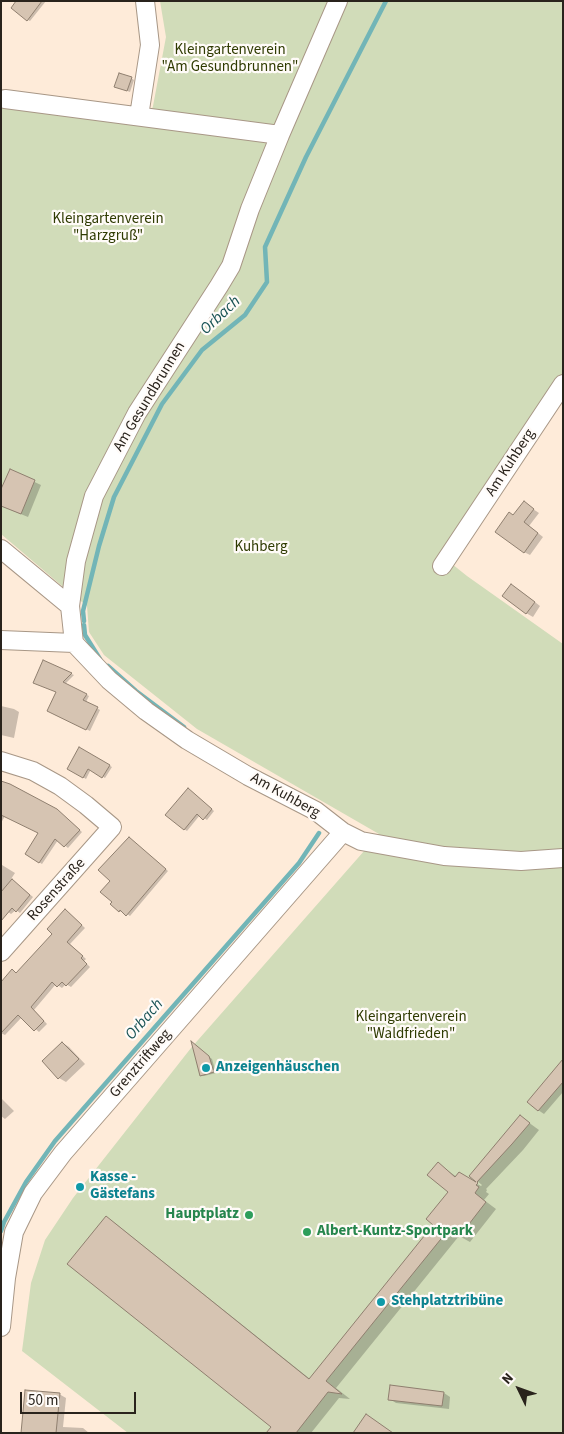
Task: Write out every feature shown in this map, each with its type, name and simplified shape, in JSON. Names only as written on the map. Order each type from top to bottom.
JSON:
[{"type":"street","points":[[139,116],[150,45],[145,1]]},
{"type":"street","name":"Am Gesundbrunnen","points":[[74,643],[70,606],[76,561],[94,496],[137,413],[231,266],[250,209],[338,1]]},
{"type":"street","points":[[5,99],[280,135]]},
{"type":"street","name":"Am Kuhberg","points":[[442,566],[563,384]]},
{"type":"street","points":[[1,549],[70,606]]},
{"type":"street","points":[[1,640],[74,643]]},
{"type":"street","name":"Am Kuhberg","points":[[74,643],[108,680],[146,711],[187,740],[248,776],[316,811],[344,832],[361,841],[444,856],[521,861],[563,858]]},
{"type":"street","name":"Rosenstraße","points":[[1,761],[33,771],[60,786],[112,827],[1,952]]},
{"type":"street","name":"Grenztriftweg","points":[[1,1327],[6,1278],[14,1232],[34,1193],[70,1146],[344,832]]},
{"type":"green space","points":[[160,1],[563,1],[563,373],[442,556],[563,644],[563,1433],[128,1433],[22,1351],[31,1283],[45,1240],[73,1198],[191,1048],[379,834],[197,729],[104,655],[89,632],[87,606],[1,534],[1,107],[147,126],[153,106],[166,37]]},
{"type":"building","points":[[16,1],[42,1],[27,21],[11,8]]},
{"type":"building","points":[[119,73],[132,77],[127,91],[114,87]]},
{"type":"building","points":[[10,469],[35,480],[21,514],[1,506],[1,489]]},
{"type":"building","points":[[524,501],[534,509],[524,522],[538,533],[524,553],[495,532],[509,512],[513,515]]},
{"type":"building","points":[[511,584],[535,602],[526,614],[502,596]]},
{"type":"building","points":[[43,660],[72,673],[63,682],[87,694],[83,700],[98,707],[86,730],[47,711],[56,692],[33,683]]},
{"type":"building","points":[[79,747],[110,765],[102,778],[88,769],[83,778],[67,769]]},
{"type":"building","points":[[1,781],[57,809],[80,830],[64,847],[55,839],[39,863],[25,854],[38,833],[1,815]]},
{"type":"building","points":[[188,788],[212,809],[203,820],[197,814],[184,830],[165,815]]},
{"type":"building","points":[[129,837],[166,869],[126,916],[110,904],[112,902],[100,892],[110,881],[98,870]]},
{"type":"building","points":[[12,879],[30,895],[16,912],[12,908],[1,921],[1,892]]},
{"type":"building","points":[[65,909],[82,925],[67,942],[83,956],[81,958],[87,964],[66,986],[62,982],[57,987],[52,982],[31,1007],[44,1021],[34,1031],[18,1015],[1,1033],[1,982],[12,969],[16,973],[52,934],[47,929]]},
{"type":"building","points":[[191,1041],[209,1056],[214,1072],[200,1076]]},
{"type":"building","points":[[62,1042],[79,1059],[58,1079],[42,1061]]},
{"type":"building","points":[[563,1059],[563,1082],[538,1111],[527,1102]]},
{"type":"building","points":[[520,1115],[530,1123],[477,1182],[476,1185],[479,1187],[475,1193],[486,1202],[459,1237],[449,1229],[326,1381],[342,1394],[328,1392],[296,1433],[266,1433],[271,1427],[67,1264],[106,1216],[309,1379],[433,1225],[426,1219],[448,1192],[427,1175],[438,1162],[455,1177],[459,1172],[476,1182],[469,1176]]},
{"type":"building","points":[[390,1385],[444,1392],[442,1406],[388,1400]]},
{"type":"building","points":[[25,1390],[60,1393],[56,1433],[21,1433]]},
{"type":"building","points":[[366,1414],[393,1433],[353,1433]]},
{"type":"waterway","name":"Orbach","points":[[84,621],[83,611],[99,546],[114,497],[162,404],[202,350],[245,315],[267,282],[265,247],[306,157],[386,1]]},
{"type":"waterway","name":"Orbach","points":[[84,625],[85,635],[100,659]]},
{"type":"waterway","name":"Orbach","points":[[108,666],[136,691],[184,727]]},
{"type":"waterway","name":"Orbach","points":[[1,1231],[26,1182],[55,1141],[299,863],[319,833]]},
{"type":"place","name":"Anzeigenhäuschen","points":[[206,1068]]},
{"type":"place","name":"Kasse - Gästefans","points":[[80,1187]]},
{"type":"place","name":"Hauptplatz","points":[[249,1215]]},
{"type":"place","name":"Albert-Kuntz-Sportpark","points":[[307,1232]]},
{"type":"place","name":"Stehplatztribüne","points":[[381,1302]]},
{"type":"park label","name":"Kleingartenverein \"Am Gesundbrunnen\"","points":[[230,60]]},
{"type":"park label","name":"Kleingartenverein \"Harzgruß\"","points":[[108,228]]},
{"type":"park label","name":"Kuhberg","points":[[261,548]]},
{"type":"park label","name":"Kleingartenverein \"Waldfrieden\"","points":[[411,1026]]}]
